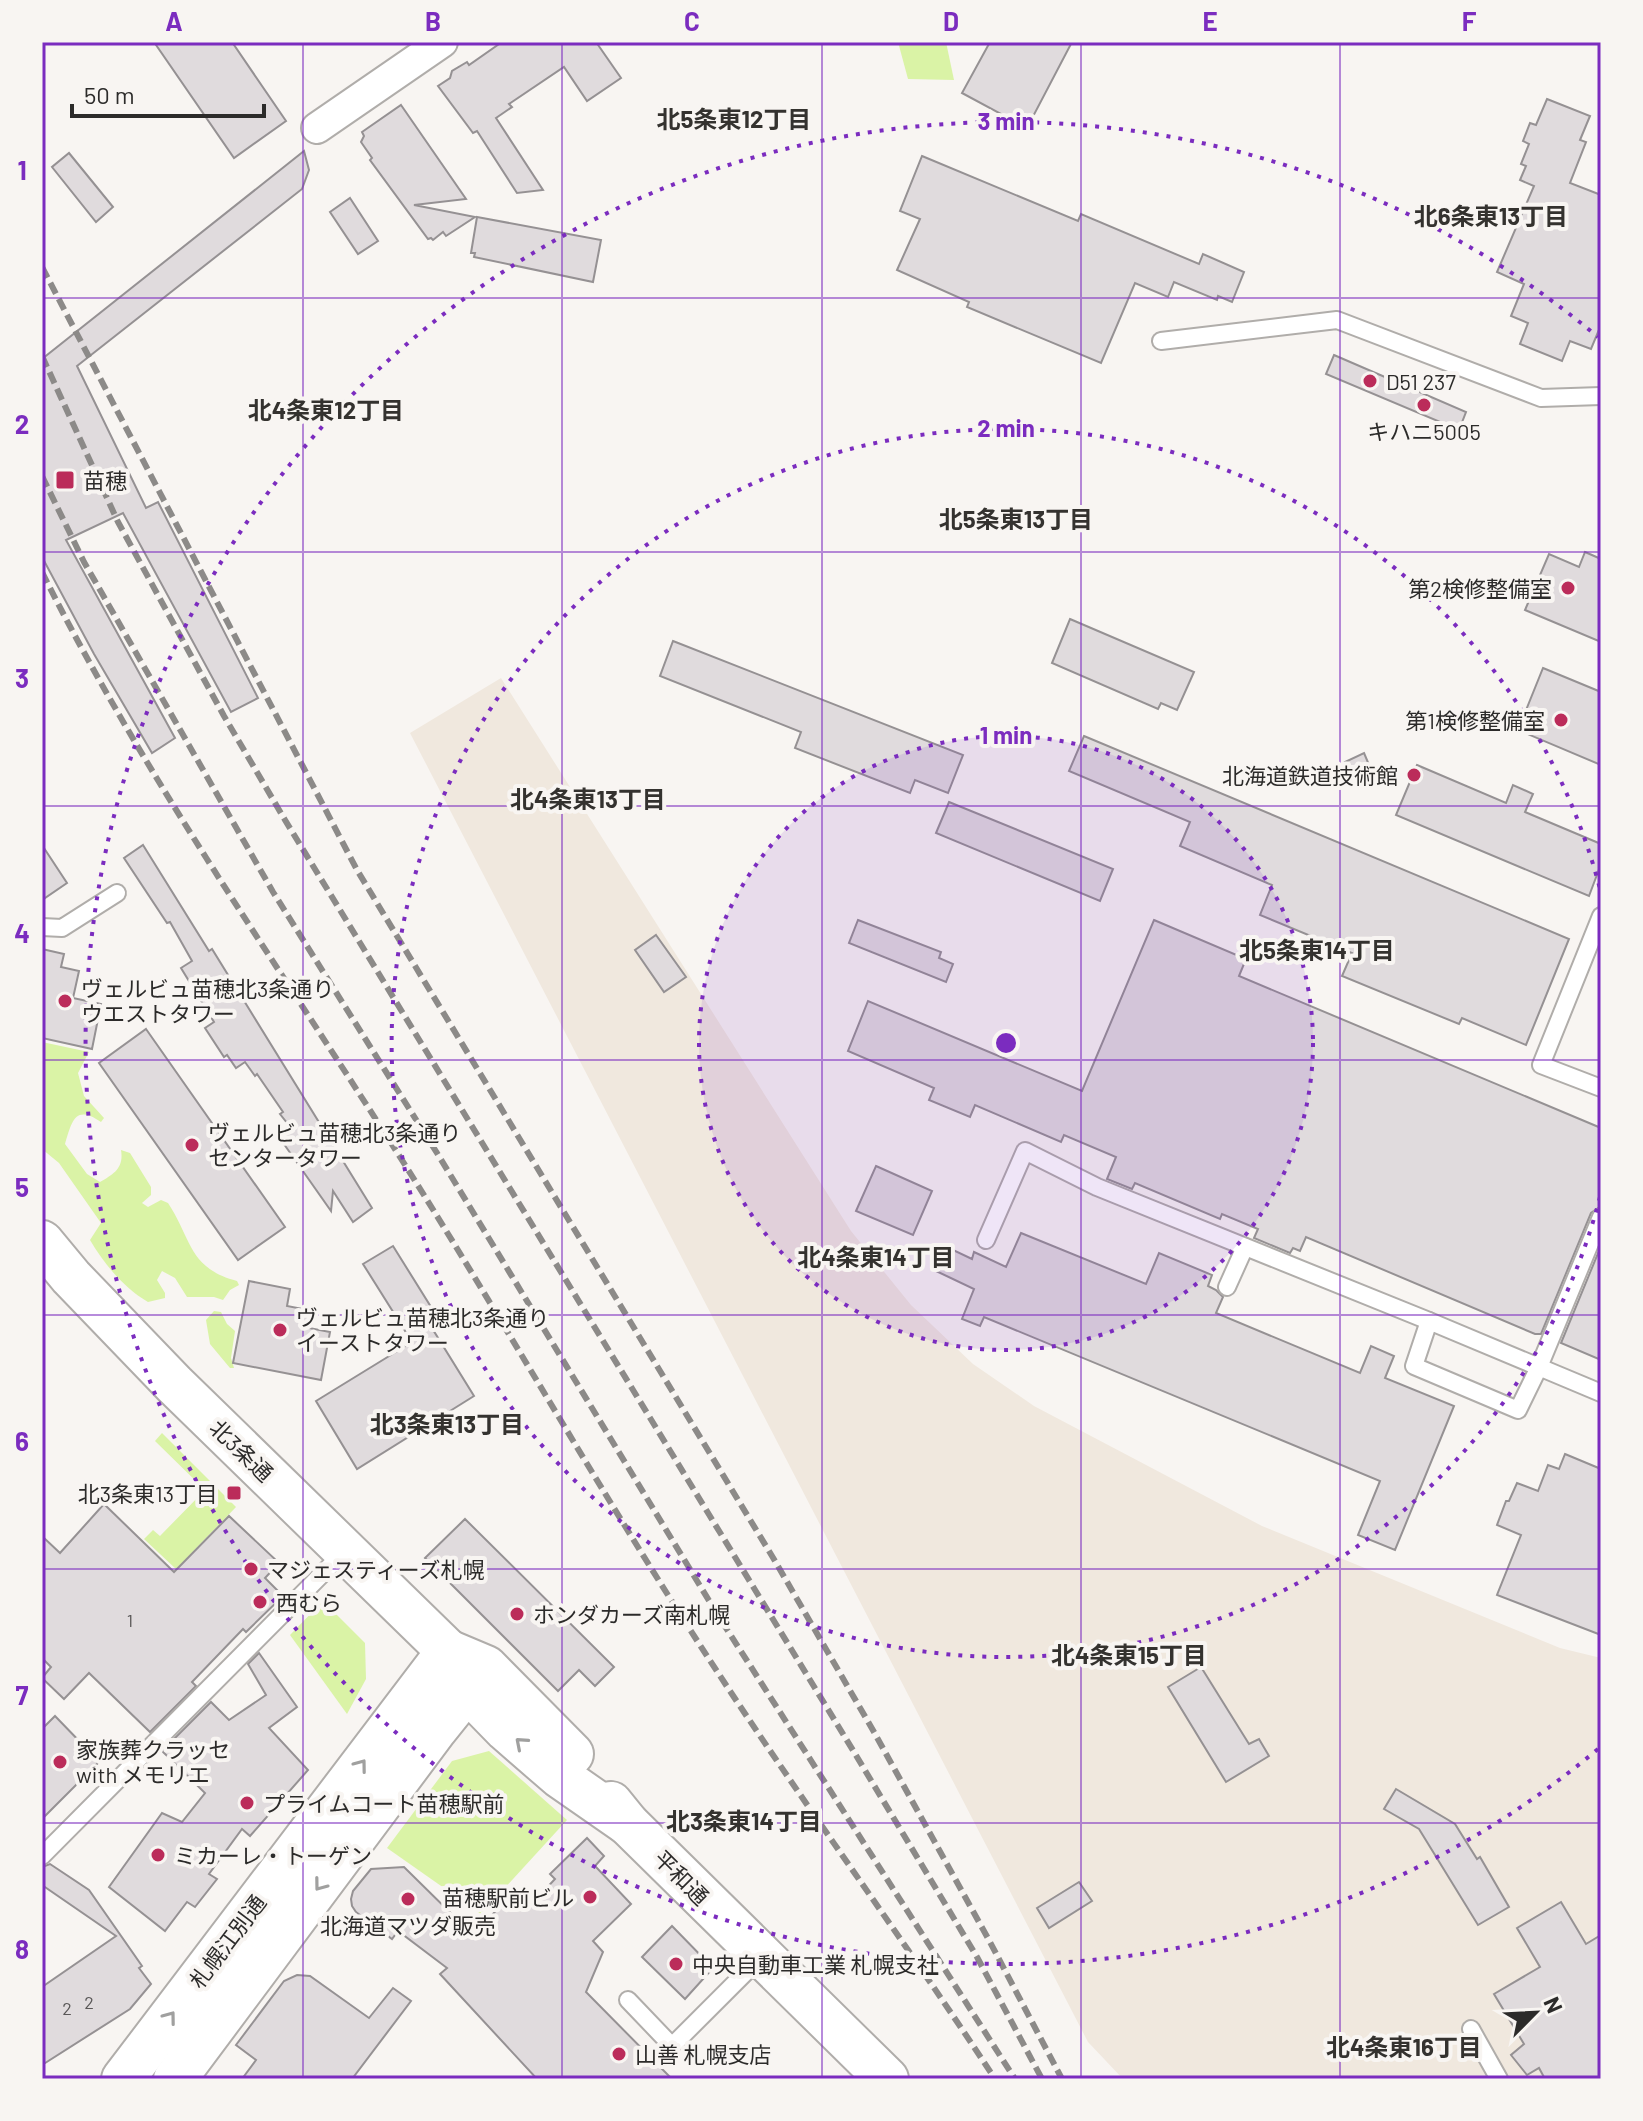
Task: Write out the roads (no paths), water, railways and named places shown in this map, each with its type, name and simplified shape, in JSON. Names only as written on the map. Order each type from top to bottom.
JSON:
[{"type":"street","points":[[317,128],[442,42]]},
{"type":"street","name":"北3条通","points":[[42,1242],[71,1277],[174,1384],[477,1679]]},
{"type":"street","name":"札幌江別通","points":[[123,2079],[448,1651]]},
{"type":"street","name":"札幌江別通","points":[[175,2079],[477,1679]]},
{"type":"street","name":"平和通","points":[[477,1679],[573,1755],[628,1824],[887,2079]]},
{"type":"lane","points":[[1161,341],[1337,320],[1541,398],[1601,396]]},
{"type":"lane","points":[[42,927],[62,928],[117,893]]},
{"type":"lane","points":[[1601,916],[1541,1065],[1601,1088]]},
{"type":"lane","points":[[986,1240],[1025,1151],[1097,1187],[1601,1393]]},
{"type":"lane","points":[[1429,1321],[1414,1366],[1518,1410],[1601,1217]]},
{"type":"lane","points":[[1227,1287],[1245,1247]]},
{"type":"lane","points":[[42,1856],[345,1551]]},
{"type":"lane","points":[[628,2000],[672,2046],[762,1956]]},
{"type":"lane","points":[[1471,2029],[1499,2079]]},
{"type":"railway","points":[[42,267],[357,870],[775,1561],[874,1732],[1062,2079]]},
{"type":"railway","points":[[42,356],[118,522],[224,716],[854,1752],[977,1957],[1042,2079]]},
{"type":"railway","points":[[42,476],[84,562],[273,892],[437,1153],[719,1617],[1015,2079]]},
{"type":"railway","points":[[42,572],[82,650],[170,801],[407,1168],[661,1583],[771,1752],[995,2079]]},
{"type":"place","name":"D51 237","points":[[1370,381]]},
{"type":"place","name":"キハニ5005","points":[[1424,405]]},
{"type":"place","name":"苗穂","points":[[65,480]]},
{"type":"place","name":"第2検修整備室","points":[[1568,588]]},
{"type":"place","name":"第1検修整備室","points":[[1561,720]]},
{"type":"place","name":"北海道鉄道技術館","points":[[1414,775]]},
{"type":"place","name":"ヴェルビュ苗穂北3条通り ウエストタワー","points":[[65,1001]]},
{"type":"place","name":"ヴェルビュ苗穂北3条通り センタータワー","points":[[192,1145]]},
{"type":"place","name":"ヴェルビュ苗穂北3条通り イーストタワー","points":[[280,1330]]},
{"type":"place","name":"北3条東13丁目","points":[[234,1493]]},
{"type":"place","name":"マジェスティーズ札幌","points":[[251,1569]]},
{"type":"place","name":"西むら","points":[[260,1602]]},
{"type":"place","name":"ホンダカーズ南札幌","points":[[517,1614]]},
{"type":"place","name":"家族葬クラッセ with メモリエ","points":[[60,1762]]},
{"type":"place","name":"プライムコート苗穂駅前","points":[[247,1803]]},
{"type":"place","name":"ミカーレ・トーゲン","points":[[158,1855]]},
{"type":"place","name":"苗穂駅前ビル","points":[[590,1897]]},
{"type":"place","name":"北海道マツダ販売","points":[[408,1899]]},
{"type":"place","name":"中央自動車工業 札幌支社","points":[[676,1964]]},
{"type":"place","name":"山善 札幌支店","points":[[619,2054]]},
{"type":"district","name":"北5条東12丁目","points":[[734,118]]},
{"type":"district","name":"北6条東13丁目","points":[[1491,215]]},
{"type":"district","name":"北4条東12丁目","points":[[326,409]]},
{"type":"district","name":"北5条東13丁目","points":[[1016,518]]},
{"type":"district","name":"北4条東13丁目","points":[[588,798]]},
{"type":"district","name":"北5条東14丁目","points":[[1317,949]]},
{"type":"district","name":"北4条東14丁目","points":[[876,1256]]},
{"type":"district","name":"北3条東13丁目","points":[[447,1423]]},
{"type":"district","name":"北4条東15丁目","points":[[1129,1654]]},
{"type":"district","name":"北3条東14丁目","points":[[744,1820]]},
{"type":"district","name":"北4条東16丁目","points":[[1404,2046]]}]
